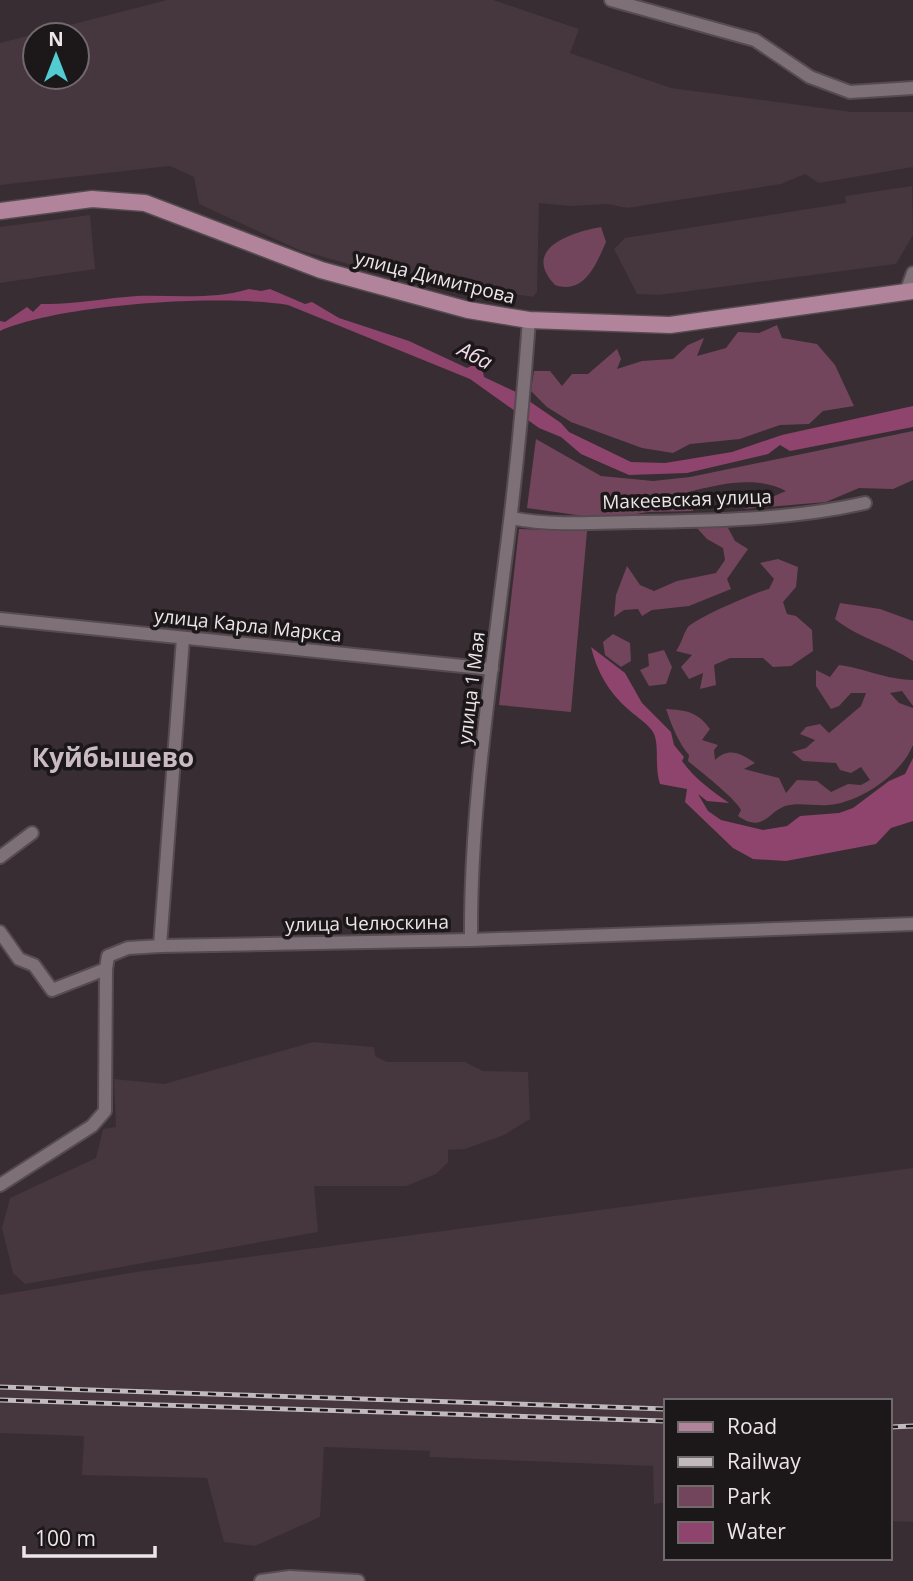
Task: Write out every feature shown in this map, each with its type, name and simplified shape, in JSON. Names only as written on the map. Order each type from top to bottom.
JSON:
[{"type":"main road","name":"улица Димитрова","points":[[0,211],[83,200],[145,202],[321,271],[468,310],[528,320],[670,325],[909,291]]},
{"type":"street","points":[[611,0],[755,40],[810,77],[850,92],[913,88]]},
{"type":"street","points":[[909,291],[913,272]]},
{"type":"street","name":"улица 1 Мая","points":[[471,940],[471,877],[519,442],[528,320]]},
{"type":"street","name":"Макеевская улица","points":[[511,517],[550,524],[684,521],[826,512],[865,503]]},
{"type":"street","name":"улица Карла Маркса","points":[[0,619],[492,669]]},
{"type":"street","points":[[160,946],[183,638]]},
{"type":"street","points":[[0,857],[32,832]]},
{"type":"street","name":"улица Челюскина","points":[[106,969],[108,956],[114,951],[160,946],[471,940],[913,924]]},
{"type":"street","points":[[0,932],[19,959],[34,965],[52,990],[106,969],[105,1111],[92,1126],[0,1185]]},
{"type":"street","points":[[261,1581],[290,1577],[358,1581]]},
{"type":"shaded area","points":[[167,0],[493,0],[579,29],[570,53],[671,88],[852,112],[913,112],[913,167],[819,183],[805,174],[781,184],[627,208],[608,204],[570,206],[539,203],[537,292],[533,297],[377,272],[299,250],[199,204],[194,177],[170,166],[0,185],[0,43],[21,38],[21,91],[91,91],[91,21],[85,21]]},
{"type":"shaded area","points":[[912,186],[913,235],[896,264],[659,295],[637,294],[614,249],[625,238],[846,203],[845,196]]},
{"type":"shaded area","points":[[90,215],[95,269],[0,283],[0,227]]},
{"type":"shaded area","points":[[313,1042],[374,1047],[375,1056],[387,1062],[465,1062],[483,1071],[528,1072],[530,1119],[504,1135],[465,1149],[448,1150],[448,1162],[436,1174],[406,1186],[314,1186],[318,1232],[25,1284],[13,1273],[2,1228],[10,1198],[96,1158],[103,1129],[116,1127],[114,1079],[164,1084]]},
{"type":"shaded area","points":[[913,1168],[913,1522],[892,1521],[892,1399],[664,1399],[664,1502],[654,1504],[653,1466],[429,1457],[430,1451],[324,1447],[320,1517],[255,1546],[224,1542],[207,1478],[82,1475],[84,1436],[0,1433],[0,1295],[136,1272]]},
{"type":"green space","points":[[601,227],[606,242],[588,276],[574,286],[555,285],[546,272],[543,261],[547,252],[565,238]]},
{"type":"green space","points":[[777,325],[782,338],[817,344],[835,365],[854,406],[823,411],[809,424],[780,425],[740,439],[690,444],[673,453],[642,448],[571,422],[547,407],[531,391],[534,371],[550,371],[562,386],[572,374],[588,374],[617,349],[621,359],[617,369],[642,361],[673,359],[688,345],[704,338],[697,356],[726,348],[738,332],[759,333]]},
{"type":"green space","points":[[913,431],[913,480],[893,489],[859,488],[826,502],[744,509],[786,491],[763,483],[738,482],[688,492],[693,511],[648,512],[605,519],[527,508],[536,439],[601,476],[653,481],[690,477]]},
{"type":"green space","points":[[727,526],[735,541],[748,549],[727,579],[731,589],[689,606],[652,610],[642,616],[638,609],[624,610],[614,617],[616,595],[627,566],[640,585],[654,591],[677,581],[716,573],[725,560],[723,548],[707,539],[696,527]]},
{"type":"green space","points":[[519,529],[587,531],[571,712],[499,705]]},
{"type":"green space","points":[[778,559],[798,567],[796,587],[783,602],[787,614],[796,616],[812,630],[813,651],[791,666],[773,667],[763,658],[730,658],[714,665],[716,685],[700,689],[703,673],[689,679],[681,667],[692,655],[676,651],[686,630],[693,623],[714,612],[769,589],[774,579],[760,563]]},
{"type":"green space","points":[[840,603],[880,609],[913,621],[913,661],[835,619]]},
{"type":"green space","points":[[613,634],[630,643],[631,661],[621,667],[605,655],[603,642]]},
{"type":"green space","points":[[664,650],[672,667],[666,684],[649,686],[640,670],[649,666],[648,654]]},
{"type":"green space","points":[[839,665],[913,680],[913,706],[902,691],[890,693],[899,703],[913,708],[913,745],[907,756],[878,786],[853,799],[828,805],[785,806],[764,820],[753,823],[738,816],[741,810],[732,799],[688,761],[689,755],[679,740],[666,709],[691,713],[705,723],[710,729],[702,740],[718,745],[714,750],[715,760],[730,753],[744,756],[755,763],[744,769],[779,778],[786,793],[797,780],[817,781],[831,792],[848,784],[861,785],[870,780],[861,767],[851,773],[840,770],[836,763],[803,761],[792,752],[806,748],[815,740],[800,734],[806,727],[820,724],[829,733],[861,706],[866,693],[851,693],[839,706],[831,709],[816,686],[816,670],[830,677]]},
{"type":"water","points":[[249,289],[270,289],[305,304],[312,302],[339,318],[409,341],[467,368],[473,365],[483,372],[484,377],[516,392],[561,423],[569,432],[631,462],[665,463],[732,452],[782,435],[913,406],[913,427],[790,451],[780,445],[768,454],[687,473],[629,475],[581,454],[561,437],[539,428],[470,379],[288,305],[224,301],[142,304],[61,314],[0,331],[0,321],[5,322],[27,307],[33,312],[41,304],[137,296],[208,296]]},
{"type":"water","points":[[591,647],[625,673],[642,703],[671,732],[674,745],[684,757],[682,761],[704,784],[729,803],[707,801],[698,794],[708,811],[721,820],[763,830],[787,826],[800,816],[839,813],[853,808],[889,781],[905,774],[913,758],[913,821],[891,828],[876,844],[786,861],[753,859],[733,848],[685,802],[687,789],[660,784],[653,732],[610,689],[600,673]]},
{"type":"railway","points":[[0,1387],[664,1409]]},
{"type":"railway","points":[[0,1400],[664,1421]]},
{"type":"railway","points":[[892,1427],[913,1426]]},
{"type":"district","name":"Куйбышево","points":[[113,758]]},
{"type":"water label","name":"Аба","points":[[475,356]]}]
